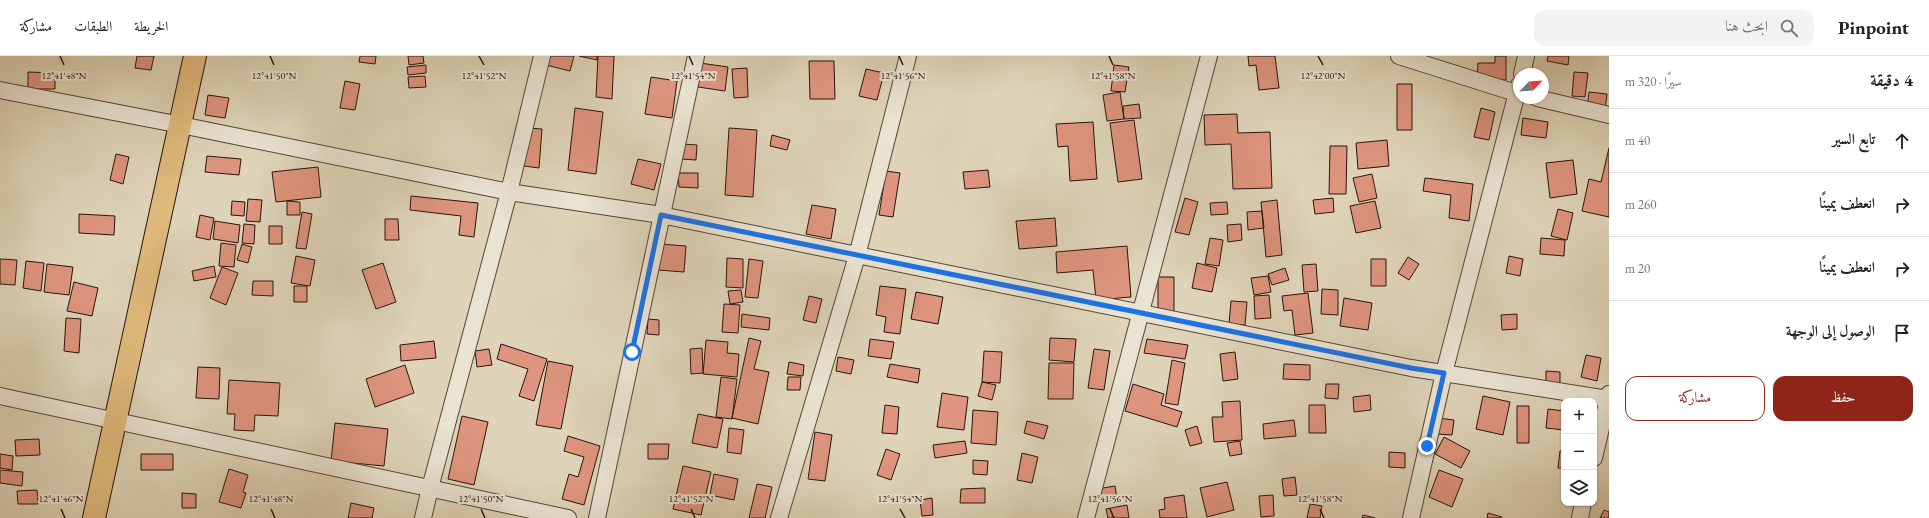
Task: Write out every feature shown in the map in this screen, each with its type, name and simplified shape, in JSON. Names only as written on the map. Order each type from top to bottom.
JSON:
[{"type":"highway","points":[[94,518],[195,56]]},
{"type":"street","points":[[423,518],[510,192],[542,56]]},
{"type":"street","points":[[597,518],[696,56]]},
{"type":"street","points":[[779,518],[857,256],[908,56]]},
{"type":"street","points":[[1086,518],[1210,56]]},
{"type":"street","points":[[1399,56],[1513,89]]},
{"type":"street","points":[[1523,68],[1526,56]]},
{"type":"street","points":[[0,90],[510,192],[661,215],[1411,368],[1609,398],[1597,446]]},
{"type":"street","points":[[1549,101],[1609,115]]},
{"type":"street","points":[[1411,518],[1444,373],[1514,104]]},
{"type":"street","points":[[0,396],[116,419],[568,518]]},
{"type":"street","points":[[1580,518],[1582,506]]},
{"type":"building","points":[[137,56],[154,56],[151,70],[135,68]]},
{"type":"building","points":[[360,56],[376,56],[375,64],[359,62]]},
{"type":"building","points":[[408,56],[423,56],[424,63],[409,65]]},
{"type":"building","points":[[549,56],[574,56],[570,71],[546,65]]},
{"type":"building","points":[[579,56],[597,56],[597,60]]},
{"type":"building","points":[[598,56],[614,56],[612,99],[596,97]]},
{"type":"building","points":[[1248,56],[1275,56],[1279,88],[1259,90],[1256,65],[1249,66]]},
{"type":"building","points":[[1495,56],[1506,56],[1506,80],[1477,79],[1478,63],[1495,63]]},
{"type":"building","points":[[1548,56],[1569,56],[1568,65],[1547,61]]},
{"type":"building","points":[[809,61],[834,61],[835,99],[810,99]]},
{"type":"building","points":[[700,63],[728,67],[725,91],[698,87]]},
{"type":"building","points":[[426,65],[426,73],[408,75],[407,67]]},
{"type":"building","points":[[1114,65],[1129,67],[1125,92],[1111,91]]},
{"type":"building","points":[[747,68],[748,97],[734,98],[732,69]]},
{"type":"building","points":[[866,69],[884,73],[877,100],[859,96]]},
{"type":"building","points":[[28,72],[55,73],[55,89],[28,89]]},
{"type":"building","points":[[1574,72],[1588,73],[1585,97],[1572,96]]},
{"type":"building","points":[[425,76],[426,87],[409,88],[408,77]]},
{"type":"building","points":[[651,77],[677,81],[672,118],[645,114]]},
{"type":"building","points":[[345,81],[360,84],[355,110],[340,108]]},
{"type":"building","points":[[1397,84],[1412,84],[1412,130],[1397,130]]},
{"type":"building","points":[[1120,92],[1124,119],[1107,121],[1103,95]]},
{"type":"building","points":[[1589,92],[1607,94],[1605,110],[1587,108]]},
{"type":"building","points":[[208,95],[229,98],[225,118],[205,115]]},
{"type":"building","points":[[1139,104],[1141,118],[1124,119],[1123,106]]},
{"type":"building","points":[[575,108],[603,112],[596,174],[568,170]]},
{"type":"building","points":[[1481,108],[1495,112],[1489,140],[1474,137]]},
{"type":"building","points":[[1237,114],[1238,133],[1270,132],[1272,188],[1233,189],[1231,144],[1205,145],[1204,115]]},
{"type":"building","points":[[1523,118],[1548,122],[1546,138],[1521,135]]},
{"type":"building","points":[[1134,120],[1142,179],[1118,182],[1110,123]]},
{"type":"building","points":[[1093,122],[1097,179],[1070,181],[1068,146],[1058,147],[1056,124]]},
{"type":"building","points":[[527,128],[542,129],[539,168],[524,166]]},
{"type":"building","points":[[729,128],[757,130],[753,197],[725,195]]},
{"type":"building","points":[[772,135],[790,140],[787,150],[770,146]]},
{"type":"building","points":[[1387,140],[1389,166],[1358,169],[1356,143]]},
{"type":"building","points":[[683,144],[697,145],[696,160],[682,159]]},
{"type":"building","points":[[1330,146],[1347,146],[1346,194],[1329,194]]},
{"type":"building","points":[[1609,148],[1609,217],[1582,211],[1589,179],[1601,182]]},
{"type":"building","points":[[116,154],[129,157],[123,184],[110,180]]},
{"type":"building","points":[[207,156],[241,159],[239,175],[205,172]]},
{"type":"building","points":[[638,159],[661,164],[654,190],[631,184]]},
{"type":"building","points":[[1573,160],[1577,194],[1550,198],[1546,163]]},
{"type":"building","points":[[318,167],[321,197],[276,202],[272,172]]},
{"type":"building","points":[[988,170],[990,187],[965,189],[963,172]]},
{"type":"building","points":[[886,171],[900,173],[893,217],[879,215]]},
{"type":"building","points":[[678,173],[698,173],[698,188],[679,187]]},
{"type":"building","points":[[1372,174],[1377,198],[1359,202],[1353,178]]},
{"type":"building","points":[[1425,178],[1473,184],[1469,221],[1449,218],[1451,195],[1423,191]]},
{"type":"building","points":[[411,196],[478,203],[474,237],[459,235],[461,216],[410,210]]},
{"type":"building","points":[[1185,198],[1198,202],[1189,235],[1175,232]]},
{"type":"building","points":[[1333,198],[1334,212],[1315,214],[1313,200]]},
{"type":"building","points":[[248,199],[262,200],[260,222],[246,221]]},
{"type":"building","points":[[1277,200],[1282,255],[1266,257],[1261,202]]},
{"type":"building","points":[[232,201],[245,202],[244,216],[231,215]]},
{"type":"building","points":[[287,201],[300,202],[300,215],[287,215]]},
{"type":"building","points":[[1375,201],[1381,228],[1356,233],[1350,206]]},
{"type":"building","points":[[1227,202],[1228,214],[1211,215],[1210,203]]},
{"type":"building","points":[[812,205],[836,209],[831,239],[806,234]]},
{"type":"building","points":[[1558,209],[1573,213],[1567,240],[1551,236]]},
{"type":"building","points":[[1262,211],[1264,228],[1248,230],[1247,212]]},
{"type":"building","points":[[302,212],[312,214],[306,249],[296,248]]},
{"type":"building","points":[[79,214],[115,216],[114,235],[79,233]]},
{"type":"building","points":[[200,215],[214,218],[210,240],[196,237]]},
{"type":"building","points":[[1055,218],[1057,246],[1019,249],[1016,221]]},
{"type":"building","points":[[385,219],[398,219],[399,240],[385,240]]},
{"type":"building","points":[[215,221],[240,225],[238,243],[213,239]]},
{"type":"building","points":[[244,224],[255,225],[254,244],[242,243]]},
{"type":"building","points":[[1241,224],[1242,240],[1228,242],[1227,225]]},
{"type":"building","points":[[269,226],[282,226],[282,244],[269,244]]},
{"type":"building","points":[[1210,238],[1223,240],[1219,266],[1205,264]]},
{"type":"building","points":[[1541,238],[1565,240],[1564,256],[1540,254]]},
{"type":"building","points":[[221,243],[236,245],[234,267],[219,266]]},
{"type":"building","points":[[242,244],[252,247],[248,263],[237,260]]},
{"type":"building","points":[[660,244],[686,246],[684,272],[658,270]]},
{"type":"building","points":[[1127,246],[1131,297],[1096,300],[1093,270],[1057,273],[1056,252]]},
{"type":"building","points":[[296,256],[315,260],[310,286],[291,283]]},
{"type":"building","points":[[1509,256],[1523,259],[1520,276],[1506,273]]},
{"type":"building","points":[[1408,257],[1419,264],[1409,280],[1398,273]]},
{"type":"building","points":[[727,258],[743,259],[743,288],[726,287]]},
{"type":"building","points":[[0,259],[17,260],[15,285],[0,284]]},
{"type":"building","points":[[749,259],[763,261],[758,298],[745,297]]},
{"type":"building","points":[[1371,259],[1386,259],[1386,286],[1371,286]]},
{"type":"building","points":[[26,261],[44,263],[41,291],[23,288]]},
{"type":"building","points":[[383,263],[396,302],[376,309],[362,270]]},
{"type":"building","points":[[1197,263],[1217,268],[1212,292],[1192,288]]},
{"type":"building","points":[[47,264],[73,267],[69,295],[44,292]]},
{"type":"building","points":[[1316,264],[1318,291],[1304,292],[1302,265]]},
{"type":"building","points":[[214,266],[216,277],[194,281],[192,271]]},
{"type":"building","points":[[222,267],[238,273],[226,305],[210,298]]},
{"type":"building","points":[[1285,268],[1289,280],[1272,285],[1268,274]]},
{"type":"building","points":[[1268,276],[1271,292],[1254,295],[1251,278]]},
{"type":"building","points":[[1158,277],[1174,277],[1174,312],[1158,312]]},
{"type":"building","points":[[253,281],[273,281],[273,296],[252,295]]},
{"type":"building","points":[[74,282],[98,288],[92,316],[67,311]]},
{"type":"building","points":[[294,286],[307,286],[307,302],[294,302]]},
{"type":"building","points":[[880,286],[906,289],[900,334],[884,332],[886,317],[876,315]]},
{"type":"building","points":[[1322,289],[1338,290],[1338,315],[1321,314]]},
{"type":"building","points":[[741,290],[743,302],[730,304],[728,291]]},
{"type":"building","points":[[916,292],[943,297],[938,324],[911,319]]},
{"type":"building","points":[[1308,293],[1313,333],[1295,335],[1292,310],[1284,311],[1282,296]]},
{"type":"building","points":[[1269,295],[1271,318],[1255,319],[1254,296]]},
{"type":"building","points":[[809,296],[822,299],[816,323],[803,320]]},
{"type":"building","points":[[1344,298],[1372,303],[1368,330],[1340,326]]},
{"type":"building","points":[[1231,301],[1247,302],[1245,325],[1229,324]]},
{"type":"building","points":[[724,304],[740,305],[738,333],[722,332]]},
{"type":"building","points":[[742,314],[770,318],[769,330],[741,327]]},
{"type":"building","points":[[1517,314],[1517,329],[1502,330],[1501,315]]},
{"type":"building","points":[[66,318],[81,319],[79,353],[64,351]]},
{"type":"building","points":[[648,319],[659,320],[659,335],[647,334]]},
{"type":"building","points":[[749,338],[761,341],[754,369],[769,372],[758,424],[732,418]]},
{"type":"building","points":[[1050,338],[1076,339],[1074,362],[1049,360]]},
{"type":"building","points":[[870,339],[894,342],[891,359],[868,356]]},
{"type":"building","points":[[1147,339],[1188,345],[1185,359],[1144,353]]},
{"type":"building","points":[[706,340],[728,342],[727,353],[739,354],[737,377],[703,374]]},
{"type":"building","points":[[434,341],[436,358],[401,361],[400,345]]},
{"type":"building","points":[[501,344],[547,359],[534,401],[519,396],[528,369],[497,359]]},
{"type":"building","points":[[702,348],[703,373],[691,374],[690,349]]},
{"type":"building","points":[[489,349],[492,365],[477,367],[475,351]]},
{"type":"building","points":[[1094,349],[1110,351],[1104,390],[1088,388]]},
{"type":"building","points":[[984,351],[1002,352],[1000,383],[982,382]]},
{"type":"building","points":[[1235,352],[1238,379],[1223,381],[1220,354]]},
{"type":"building","points":[[1586,355],[1601,358],[1597,381],[1581,377]]},
{"type":"building","points":[[838,357],[854,360],[851,374],[836,371]]},
{"type":"building","points":[[1172,360],[1185,363],[1178,405],[1165,403]]},
{"type":"building","points":[[548,361],[573,366],[561,429],[536,425]]},
{"type":"building","points":[[789,362],[804,365],[803,376],[787,374]]},
{"type":"building","points":[[1049,363],[1074,363],[1073,399],[1048,399]]},
{"type":"building","points":[[890,364],[920,369],[918,383],[887,377]]},
{"type":"building","points":[[1284,364],[1310,365],[1310,380],[1283,379]]},
{"type":"building","points":[[405,365],[414,393],[375,407],[366,379]]},
{"type":"building","points":[[198,367],[220,368],[219,399],[196,398]]},
{"type":"building","points":[[1546,371],[1560,372],[1560,386],[1546,386]]},
{"type":"building","points":[[721,377],[737,379],[732,419],[716,417]]},
{"type":"building","points":[[788,377],[801,377],[800,390],[787,390]]},
{"type":"building","points":[[229,380],[280,383],[278,416],[255,415],[254,431],[234,430],[235,414],[227,414]]},
{"type":"building","points":[[982,382],[996,385],[992,400],[978,396]]},
{"type":"building","points":[[1133,384],[1164,394],[1161,405],[1182,412],[1177,427],[1125,411]]},
{"type":"building","points":[[1326,384],[1339,384],[1338,399],[1325,398]]},
{"type":"building","points":[[942,393],[968,397],[964,430],[937,427]]},
{"type":"building","points":[[1370,395],[1371,410],[1354,412],[1353,397]]},
{"type":"building","points":[[1483,396],[1510,402],[1503,435],[1476,429]]},
{"type":"building","points":[[1240,401],[1242,440],[1214,442],[1212,417],[1223,417],[1222,402]]},
{"type":"building","points":[[885,405],[899,407],[897,434],[882,433]]},
{"type":"building","points":[[1309,405],[1325,405],[1326,433],[1309,433]]},
{"type":"building","points":[[1517,406],[1529,406],[1529,443],[1517,443]]},
{"type":"building","points":[[1548,409],[1561,411],[1561,430],[1546,428]]},
{"type":"building","points":[[973,410],[998,412],[996,445],[971,443]]},
{"type":"building","points":[[698,414],[723,419],[717,448],[692,443]]},
{"type":"building","points":[[462,416],[488,422],[474,485],[448,479]]},
{"type":"building","points":[[1438,418],[1454,420],[1452,435],[1437,434]]},
{"type":"building","points":[[1294,420],[1296,436],[1264,439],[1263,424]]},
{"type":"building","points":[[1027,421],[1048,426],[1044,439],[1024,433]]},
{"type":"building","points":[[335,423],[388,429],[384,466],[331,461]]},
{"type":"building","points":[[1197,426],[1202,443],[1190,446],[1185,430]]},
{"type":"building","points":[[729,428],[744,430],[741,454],[727,452]]},
{"type":"building","points":[[815,432],[832,435],[825,481],[808,479]]},
{"type":"building","points":[[568,436],[600,446],[584,505],[562,499],[569,474],[578,477],[584,457],[564,451]]},
{"type":"building","points":[[1444,437],[1470,451],[1461,468],[1435,454]]},
{"type":"building","points":[[39,439],[40,455],[16,456],[15,440]]},
{"type":"building","points":[[965,441],[967,453],[935,458],[933,445]]},
{"type":"building","points":[[1240,441],[1242,454],[1230,456],[1227,443]]},
{"type":"building","points":[[648,444],[669,444],[668,459],[648,459]]},
{"type":"building","points":[[886,449],[900,454],[891,480],[877,475]]},
{"type":"building","points":[[1560,451],[1561,451],[1561,468],[1558,468]]},
{"type":"building","points":[[1389,452],[1405,453],[1405,468],[1389,467]]},
{"type":"building","points":[[1022,453],[1038,457],[1032,483],[1017,480]]},
{"type":"building","points":[[0,454],[13,456],[12,470],[0,468]]},
{"type":"building","points":[[141,454],[173,454],[173,470],[141,470]]},
{"type":"building","points":[[973,460],[988,461],[987,475],[973,474]]},
{"type":"building","points":[[683,466],[711,472],[701,515],[673,509]]},
{"type":"building","points":[[229,469],[248,475],[243,492],[246,493],[241,508],[219,502]]},
{"type":"building","points":[[0,470],[23,472],[22,486],[0,483]]},
{"type":"building","points":[[1439,470],[1463,479],[1452,507],[1429,497]]},
{"type":"building","points":[[714,474],[738,479],[734,500],[710,495]]},
{"type":"building","points":[[1295,477],[1297,495],[1284,496],[1282,479]]},
{"type":"building","points":[[1227,482],[1234,510],[1207,517],[1200,488]]},
{"type":"building","points":[[757,484],[772,487],[765,518],[749,518]]},
{"type":"building","points":[[1115,486],[1117,499],[1099,502],[1097,489]]},
{"type":"building","points":[[985,488],[985,503],[960,503],[961,489]]},
{"type":"building","points":[[37,490],[38,504],[18,504],[17,491]]},
{"type":"building","points":[[182,493],[196,494],[196,508],[182,508]]},
{"type":"building","points":[[1184,495],[1187,518],[1160,518],[1159,510],[1165,509],[1164,498]]},
{"type":"building","points":[[1273,495],[1274,516],[1261,517],[1259,496]]},
{"type":"building","points":[[932,498],[933,515],[922,516],[920,500]]},
{"type":"building","points":[[351,503],[374,508],[372,518],[348,518]]},
{"type":"building","points":[[1310,504],[1322,506],[1320,518],[1307,518]]},
{"type":"building","points":[[1127,505],[1129,518],[1108,518],[1106,509]]},
{"type":"building","points":[[1604,510],[1609,512],[1609,518],[1600,518]]},
{"type":"building","points":[[1488,513],[1502,517],[1502,518],[1487,518]]},
{"type":"building","points":[[1363,515],[1375,518],[1362,518]]},
{"type":"route","points":[[632,352],[661,215],[1411,368],[1444,373],[1427,446]]}]
